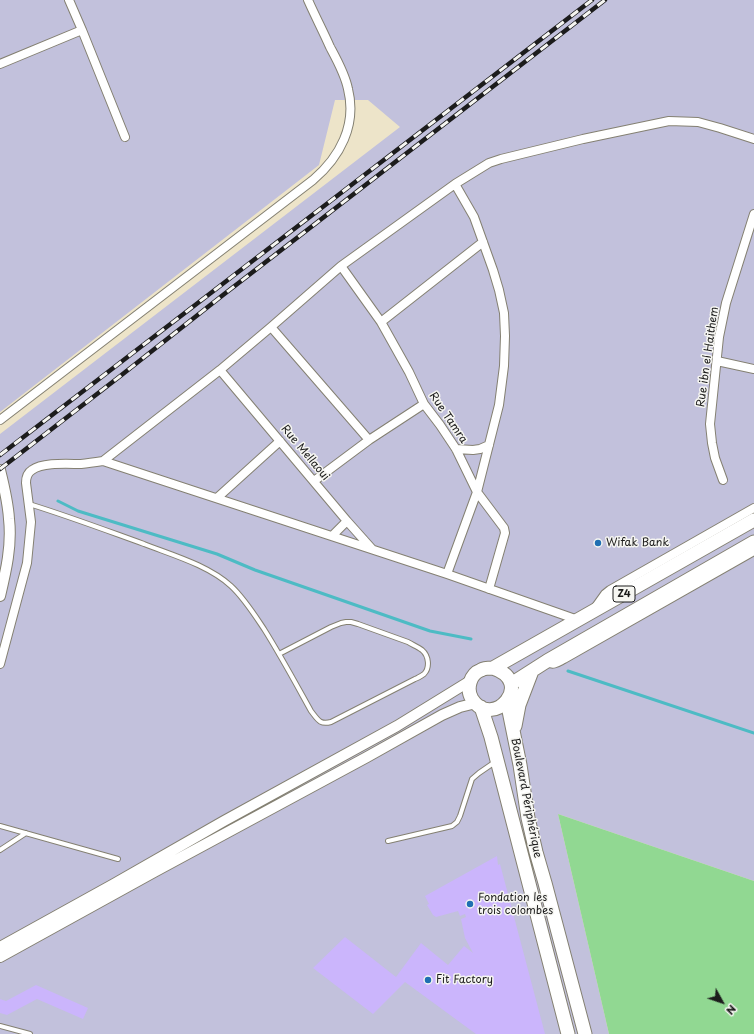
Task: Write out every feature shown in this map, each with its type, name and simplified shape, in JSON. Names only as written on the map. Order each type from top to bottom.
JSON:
[{"type":"highway","name":"Z4","points":[[493,668],[754,520]]},
{"type":"highway","name":"Z4","points":[[511,684],[547,661],[754,542]]},
{"type":"highway","points":[[493,668],[501,670],[507,676],[511,684],[511,690],[510,696],[502,706],[495,709],[488,709],[478,705],[471,697],[469,689],[470,681],[474,674],[481,670],[493,668]]},
{"type":"highway","points":[[514,736],[519,705],[532,671]]},
{"type":"highway","name":"Boulevard Périphérique","points":[[507,701],[524,788],[528,818],[585,1034]]},
{"type":"highway","name":"Boulevard Périphérique","points":[[478,705],[491,737],[568,1034]]},
{"type":"street","points":[[69,0],[125,137]]},
{"type":"street","points":[[0,420],[322,173],[336,156],[349,126],[351,116],[348,89],[341,69],[308,0]]},
{"type":"street","points":[[0,64],[82,30]]},
{"type":"street","points":[[103,461],[220,370],[341,266],[455,184],[489,164],[501,159],[583,139],[669,121],[698,122],[754,139]]},
{"type":"street","points":[[447,574],[477,492],[499,405],[504,366],[505,336],[504,313],[499,290],[474,218],[455,184]]},
{"type":"street","name":"Rue ibn el Haithem","points":[[723,480],[715,458],[710,424],[719,337],[726,303],[754,214]]},
{"type":"street","points":[[381,322],[483,242]]},
{"type":"street","name":"Rue Tamra","points":[[341,266],[381,322],[409,372],[424,404],[456,449],[477,492],[504,528],[505,533],[489,589]]},
{"type":"street","points":[[271,327],[369,440]]},
{"type":"street","points":[[717,361],[754,369]]},
{"type":"street","name":"Rue Mellaoui","points":[[220,370],[346,521],[373,550]]},
{"type":"street","points":[[314,481],[369,440],[424,404]]},
{"type":"street","points":[[217,498],[280,441]]},
{"type":"street","points":[[456,449],[473,450],[489,445]]},
{"type":"street","points":[[0,664],[26,562],[31,522],[26,477],[33,469],[44,466],[82,464],[103,461],[447,574],[578,620]]},
{"type":"street","points":[[0,470],[9,520],[9,543],[6,570],[0,596]]},
{"type":"street","points":[[591,613],[605,594],[754,508]]},
{"type":"street","points":[[332,536],[346,521]]},
{"type":"street","points":[[547,661],[551,664],[559,662],[754,551]]},
{"type":"street","points":[[0,947],[396,726],[470,681]]},
{"type":"street","points":[[0,957],[442,716],[460,707],[478,705]]},
{"type":"lane","points":[[29,504],[63,514],[187,560],[223,579],[238,593],[256,616],[280,654],[311,711],[319,721],[324,724],[331,722],[416,679],[424,673],[428,664],[426,654],[417,646],[351,622],[341,623],[331,627],[280,654]]},
{"type":"lane","points":[[388,841],[452,826],[457,822],[460,816],[472,779],[478,773],[497,761]]},
{"type":"lane","points":[[0,826],[118,859]]},
{"type":"lane","points":[[0,850],[26,833]]},
{"type":"lane","points":[[0,1026],[30,1034]]},
{"type":"shaded area","points":[[0,0],[754,0],[754,881],[558,814],[609,1034],[0,1034],[0,434],[400,127],[368,100],[335,100],[319,165],[0,412]]},
{"type":"green space","points":[[558,814],[754,881],[754,1034],[609,1034]]},
{"type":"building","points":[[497,856],[498,865],[500,864],[545,1034],[476,1034],[405,982],[373,1014],[313,968],[345,937],[396,977],[421,943],[448,965],[464,946],[473,953],[465,938],[461,919],[466,917],[465,914],[460,916],[458,911],[436,917],[427,905],[429,904],[425,896]]},
{"type":"building","points":[[36,985],[88,1008],[83,1019],[37,999],[7,1015],[0,1013],[0,999],[6,1001]]},
{"type":"waterway","points":[[58,501],[78,511],[217,554],[255,570],[430,631],[471,639]]},
{"type":"waterway","points":[[568,671],[754,733]]},
{"type":"railway","points":[[0,455],[592,0]]},
{"type":"railway","points":[[0,469],[605,0]]},
{"type":"place","name":"Wifak Bank","points":[[598,543]]},
{"type":"place","name":"Fondation les trois colombes","points":[[470,904]]},
{"type":"place","name":"Fit Factory","points":[[428,980]]}]
